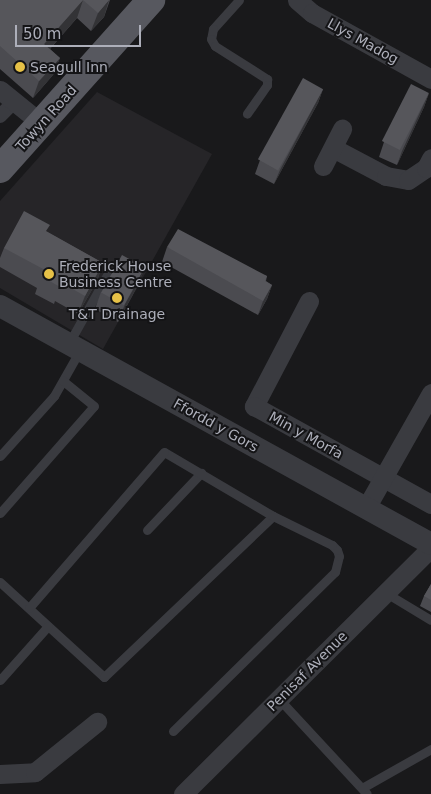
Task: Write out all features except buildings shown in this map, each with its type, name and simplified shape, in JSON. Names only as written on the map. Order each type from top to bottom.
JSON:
[{"type":"main road","name":"Towyn Road","points":[[0,169],[151,0]]},
{"type":"street","name":"Llys Madog","points":[[297,0],[312,13],[431,79]]},
{"type":"street","points":[[0,116],[7,96],[42,124]]},
{"type":"street","points":[[323,166],[342,129]]},
{"type":"street","points":[[333,148],[386,176],[408,180],[426,168],[431,158]]},
{"type":"street","name":"Min y Morfa","points":[[309,302],[254,406],[431,504]]},
{"type":"street","name":"Ffordd y Gors","points":[[0,306],[431,544]]},
{"type":"street","points":[[366,508],[431,393]]},
{"type":"street","name":"Penisaf Avenue","points":[[183,794],[431,548]]},
{"type":"street","points":[[0,774],[36,772],[97,722]]},
{"type":"lane","points":[[239,0],[213,29],[211,38],[214,46],[267,79],[267,85],[247,114]]},
{"type":"lane","points":[[0,456],[54,396],[63,382],[74,347],[107,275]]},
{"type":"lane","points":[[0,513],[94,406],[63,382]]},
{"type":"lane","points":[[28,608],[164,452],[273,516],[332,545],[337,550],[339,556],[335,572],[173,731]]},
{"type":"lane","points":[[147,530],[201,474]]},
{"type":"lane","points":[[0,582],[104,677],[273,516]]},
{"type":"lane","points":[[386,593],[431,620]]},
{"type":"lane","points":[[0,680],[48,626]]},
{"type":"lane","points":[[280,699],[364,791],[431,749]]},
{"type":"shaded area","points":[[97,92],[212,154],[103,349],[0,288],[0,201]]},
{"type":"place","name":"Seagull Inn","points":[[20,67]]},
{"type":"place","name":"Frederick House Business Centre","points":[[49,274]]},
{"type":"place","name":"T&T Drainage","points":[[117,298]]}]
